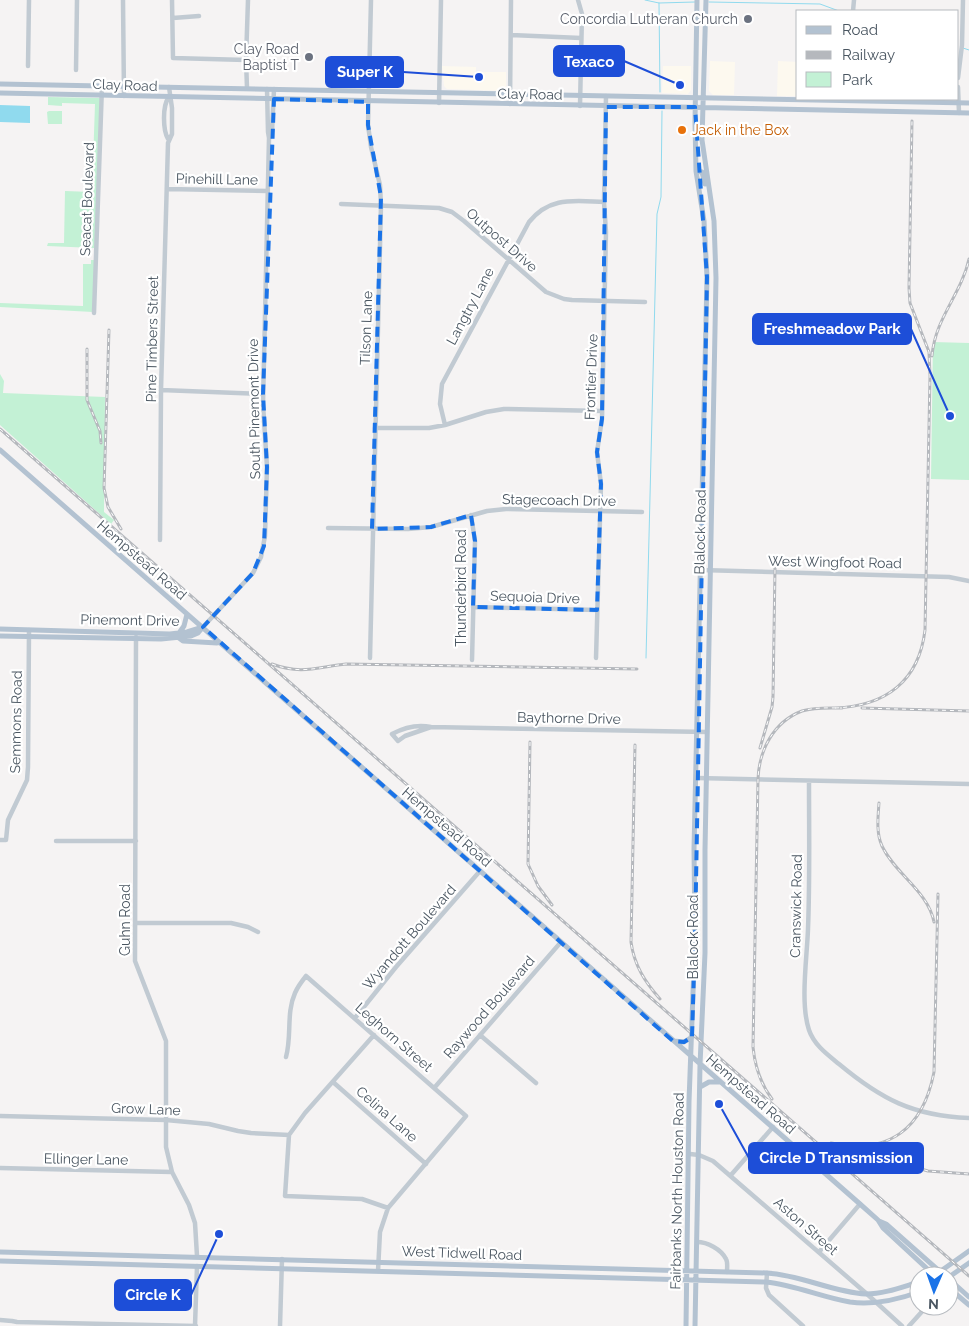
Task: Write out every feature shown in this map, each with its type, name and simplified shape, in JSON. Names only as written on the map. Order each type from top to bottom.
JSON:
[{"type":"main road","name":"Blalock Road","points":[[691,1057],[707,277],[704,221],[696,171],[695,148],[697,0]]},
{"type":"main road","name":"Blalock Road","points":[[700,1065],[704,990],[706,778],[716,278],[714,221],[702,140],[706,0]]},
{"type":"main road","points":[[696,37],[706,38]]},
{"type":"main road","name":"Clay Road","points":[[0,84],[969,103]]},
{"type":"main road","points":[[42,94],[43,84]]},
{"type":"main road","name":"Clay Road","points":[[0,93],[969,113]]},
{"type":"main road","points":[[645,107],[646,97]]},
{"type":"main road","points":[[751,99],[751,108]]},
{"type":"main road","points":[[792,100],[792,109]]},
{"type":"main road","points":[[695,148],[700,161],[705,162]]},
{"type":"main road","points":[[696,171],[702,172],[704,182],[709,191]]},
{"type":"main road","points":[[704,221],[714,221]]},
{"type":"main road","points":[[707,277],[716,278]]},
{"type":"main road","points":[[706,333],[715,333]]},
{"type":"main road","points":[[705,394],[714,394]]},
{"type":"main road","name":"Hempstead Road","points":[[0,450],[719,1082],[773,1127],[878,1220],[883,1228],[933,1266]]},
{"type":"main road","points":[[702,453],[713,454]]},
{"type":"main road","points":[[702,513],[712,513]]},
{"type":"main road","points":[[187,614],[179,636],[183,641],[218,643]]},
{"type":"main road","name":"Pinemont Drive","points":[[0,636],[179,636],[202,627]]},
{"type":"main road","name":"Pinemont Drive","points":[[0,629],[136,636]]},
{"type":"main road","points":[[699,655],[709,655]]},
{"type":"main road","points":[[694,849],[705,850]]},
{"type":"main road","points":[[695,920],[705,921]]},
{"type":"main road","points":[[693,990],[704,990]]},
{"type":"main road","points":[[673,1041],[684,1042],[692,1037]]},
{"type":"main road","name":"Fairbanks North Houston Road","points":[[686,1326],[691,1057]]},
{"type":"main road","name":"Fairbanks North Houston Road","points":[[695,1326],[700,1065]]},
{"type":"main road","points":[[700,1087],[709,1082],[719,1082]]},
{"type":"main road","points":[[689,1229],[693,1240],[697,1242]]},
{"type":"main road","name":"Hempstead Road","points":[[899,1239],[925,1266]]},
{"type":"main road","points":[[948,1266],[969,1251]]},
{"type":"main road","name":"West Tidwell Road","points":[[0,1252],[767,1273],[793,1277],[847,1292],[867,1294],[890,1291],[909,1285]]},
{"type":"main road","points":[[53,1262],[54,1253]]},
{"type":"main road","points":[[126,1254],[126,1264]]},
{"type":"main road","points":[[331,1260],[331,1269]]},
{"type":"main road","name":"West Tidwell Road","points":[[0,1261],[766,1282],[790,1286],[850,1302],[877,1302],[909,1295]]},
{"type":"main road","points":[[440,1264],[440,1273]]},
{"type":"main road","points":[[500,1266],[500,1276]]},
{"type":"main road","points":[[558,1268],[560,1277]]},
{"type":"main road","points":[[621,1279],[622,1269]]},
{"type":"main road","points":[[817,1294],[820,1285]]},
{"type":"main road","points":[[959,1288],[969,1297]]},
{"type":"main road","points":[[959,1296],[969,1305]]},
{"type":"street","points":[[28,66],[29,0]]},
{"type":"street","points":[[76,70],[77,0]]},
{"type":"street","points":[[123,0],[124,96]]},
{"type":"street","points":[[172,0],[173,58],[246,60]]},
{"type":"street","points":[[247,88],[248,0]]},
{"type":"street","name":"Tilson Lane","points":[[370,0],[368,126],[380,185],[381,205],[370,658]]},
{"type":"street","points":[[439,103],[441,0]]},
{"type":"street","points":[[510,104],[511,0]]},
{"type":"street","points":[[578,0],[582,14],[580,106]]},
{"type":"street","points":[[853,10],[854,0]]},
{"type":"street","points":[[959,69],[962,46],[963,0]]},
{"type":"street","points":[[173,18],[199,16]]},
{"type":"street","points":[[510,34],[581,38]]},
{"type":"street","name":"Seacat Boulevard","points":[[94,313],[102,86]]},
{"type":"street","name":"Pine Timbers Street","points":[[160,540],[168,140],[165,134],[165,115],[166,101],[170,97],[169,88]]},
{"type":"street","name":"South Pinemont Drive","points":[[202,627],[253,572],[258,565],[264,546],[267,467],[263,424],[263,394],[269,138],[267,99],[271,89]]},
{"type":"street","name":"South Pinemont Drive","points":[[269,138],[272,132],[274,99],[271,89]]},
{"type":"street","name":"Frontier Drive","points":[[596,658],[601,477],[597,452],[602,411],[606,232],[604,202],[606,96]]},
{"type":"street","points":[[852,100],[852,111]]},
{"type":"street","points":[[958,103],[959,113]]},
{"type":"street","name":"Pinehill Lane","points":[[167,189],[268,191]]},
{"type":"street","name":"Langtry Lane","points":[[445,425],[440,404],[442,384],[529,222],[542,209],[561,202],[604,202]]},
{"type":"street","name":"Outpost Drive","points":[[342,204],[434,207],[452,212],[546,292],[572,300],[645,302]]},
{"type":"street","points":[[162,390],[263,394]]},
{"type":"street","points":[[375,428],[419,429],[445,425],[486,412],[504,409],[602,411]]},
{"type":"street","name":"Stagecoach Drive","points":[[328,528],[408,529],[431,527],[487,511],[506,509],[642,512]]},
{"type":"street","name":"Thunderbird Road","points":[[471,515],[475,541],[472,660]]},
{"type":"street","name":"West Wingfoot Road","points":[[701,570],[949,577],[969,581]]},
{"type":"street","name":"Sequoia Drive","points":[[473,607],[597,610]]},
{"type":"street","name":"Semmons Road","points":[[0,840],[6,840],[8,820],[28,774],[29,630]]},
{"type":"street","name":"Guhn Road","points":[[136,636],[136,961],[166,1041],[166,1147],[172,1172],[194,1218],[197,1256]]},
{"type":"street","name":"Baythorne Drive","points":[[431,727],[415,732],[398,741],[392,734],[414,726],[707,732]]},
{"type":"street","points":[[696,778],[969,784]]},
{"type":"street","name":"Cranswick Road","points":[[809,781],[805,1007],[810,1032],[814,1040],[843,1067],[868,1088],[893,1102],[921,1112],[969,1118]]},
{"type":"street","points":[[56,841],[136,841]]},
{"type":"street","name":"Wyandott Boulevard","points":[[355,1018],[396,967],[480,871]]},
{"type":"street","points":[[135,923],[231,923],[248,927],[258,932]]},
{"type":"street","name":"Raywood Boulevard","points":[[435,1087],[561,942]]},
{"type":"street","name":"Leghorn Street","points":[[286,1057],[289,1046],[293,998],[306,976],[466,1116],[426,1164]]},
{"type":"street","points":[[374,1035],[305,1113],[289,1134],[285,1196],[362,1199],[388,1208]]},
{"type":"street","points":[[480,1035],[536,1084]]},
{"type":"street","name":"Celina Lane","points":[[333,1082],[426,1164]]},
{"type":"street","name":"Grow Lane","points":[[0,1116],[166,1120],[208,1124],[238,1132],[289,1134]]},
{"type":"street","points":[[731,1175],[773,1127]]},
{"type":"street","name":"Aston Street","points":[[690,1154],[711,1159],[731,1175],[902,1326]]},
{"type":"street","points":[[378,1271],[381,1224],[388,1208],[426,1164]]},
{"type":"street","name":"Ellinger Lane","points":[[0,1168],[172,1172]]},
{"type":"street","points":[[819,1252],[860,1204]]},
{"type":"street","points":[[697,1242],[709,1244],[724,1256],[727,1262],[727,1272]]},
{"type":"street","points":[[280,1326],[282,1259]]},
{"type":"street","points":[[0,1320],[196,1326],[197,1266]]},
{"type":"street","points":[[767,1273],[766,1288],[769,1295],[803,1326]]},
{"type":"street","points":[[909,1326],[918,1316]]},
{"type":"street","points":[[9,1326],[17,1322]]},
{"type":"highlighted area","points":[[274,99],[368,102],[368,125],[381,197],[372,529],[431,527],[471,515],[475,541],[473,607],[597,610],[601,484],[597,452],[602,419],[606,107],[695,107],[707,277],[695,938],[692,1037],[684,1042],[673,1041],[203,627],[253,573],[264,546],[267,467],[263,394]]},
{"type":"shaded area","points":[[710,61],[735,62],[734,95],[713,95],[709,91]]},
{"type":"shaded area","points":[[778,61],[796,62],[796,96],[777,96]]},
{"type":"shaded area","points":[[442,66],[476,67],[476,72],[506,72],[506,91],[447,89],[444,86]]},
{"type":"shaded area","points":[[663,66],[691,66],[691,90],[688,94],[662,93]]},
{"type":"green space","points":[[48,97],[100,98],[93,312],[0,307],[0,303],[83,306],[83,264],[91,264],[91,260],[94,260],[94,248],[47,246],[48,243],[64,243],[65,191],[92,192],[95,104],[62,103],[62,106],[48,105]]},
{"type":"green space","points":[[62,111],[62,124],[48,124],[47,112]]},
{"type":"green space","points":[[933,342],[969,343],[969,480],[931,479]]},
{"type":"green space","points":[[0,374],[4,381],[3,393],[105,397],[104,512],[114,520],[111,524],[0,425]]},
{"type":"water","points":[[0,105],[30,106],[30,123],[0,122]]},
{"type":"waterway","points":[[645,0],[659,3],[695,2]]},
{"type":"waterway","points":[[709,2],[820,4],[836,10]]},
{"type":"waterway","points":[[659,3],[660,92]]},
{"type":"waterway","points":[[963,48],[969,50]]},
{"type":"waterway","points":[[646,658],[657,214],[661,197],[662,111]]},
{"type":"railway","points":[[835,708],[870,702],[884,696],[897,687],[907,677],[916,663],[922,648],[925,630],[930,376],[929,352],[910,303],[912,121]]},
{"type":"railway","points":[[932,356],[938,330],[960,284],[969,259]]},
{"type":"railway","points":[[109,330],[104,488],[108,507],[121,529]]},
{"type":"railway","points":[[87,349],[87,400],[100,431],[101,443]]},
{"type":"railway","points":[[0,429],[969,1276]]},
{"type":"railway","points":[[760,748],[772,707],[773,697],[775,568]]},
{"type":"railway","points":[[272,664],[301,670],[346,664],[637,669]]},
{"type":"railway","points":[[772,1099],[764,1087],[759,1074],[753,1047],[759,768],[765,748],[783,722],[802,711],[842,708]]},
{"type":"railway","points":[[862,708],[969,711]]},
{"type":"railway","points":[[530,742],[528,864],[538,886],[552,905]]},
{"type":"railway","points":[[635,745],[631,942],[632,950],[641,973],[660,999]]},
{"type":"railway","points":[[879,803],[878,830],[882,846],[925,901],[931,911],[934,922]]},
{"type":"railway","points":[[831,1143],[852,1146],[870,1145],[886,1141],[912,1123],[929,1092],[934,1072],[938,894]]},
{"type":"railway","points":[[855,1150],[928,1171],[969,1174]]},
{"type":"place","name":"Concordia Lutheran Church","points":[[748,19]]},
{"type":"place","name":"Clay Road Baptist T","points":[[309,57]]},
{"type":"place","name":"Super K","points":[[479,77]]},
{"type":"place","name":"Texaco","points":[[680,85]]},
{"type":"place","name":"Jack in the Box","points":[[682,130]]},
{"type":"place","name":"Freshmeadow Park","points":[[950,416]]},
{"type":"place","name":"Circle D Transmission","points":[[719,1104]]},
{"type":"place","name":"Circle K","points":[[219,1234]]}]
